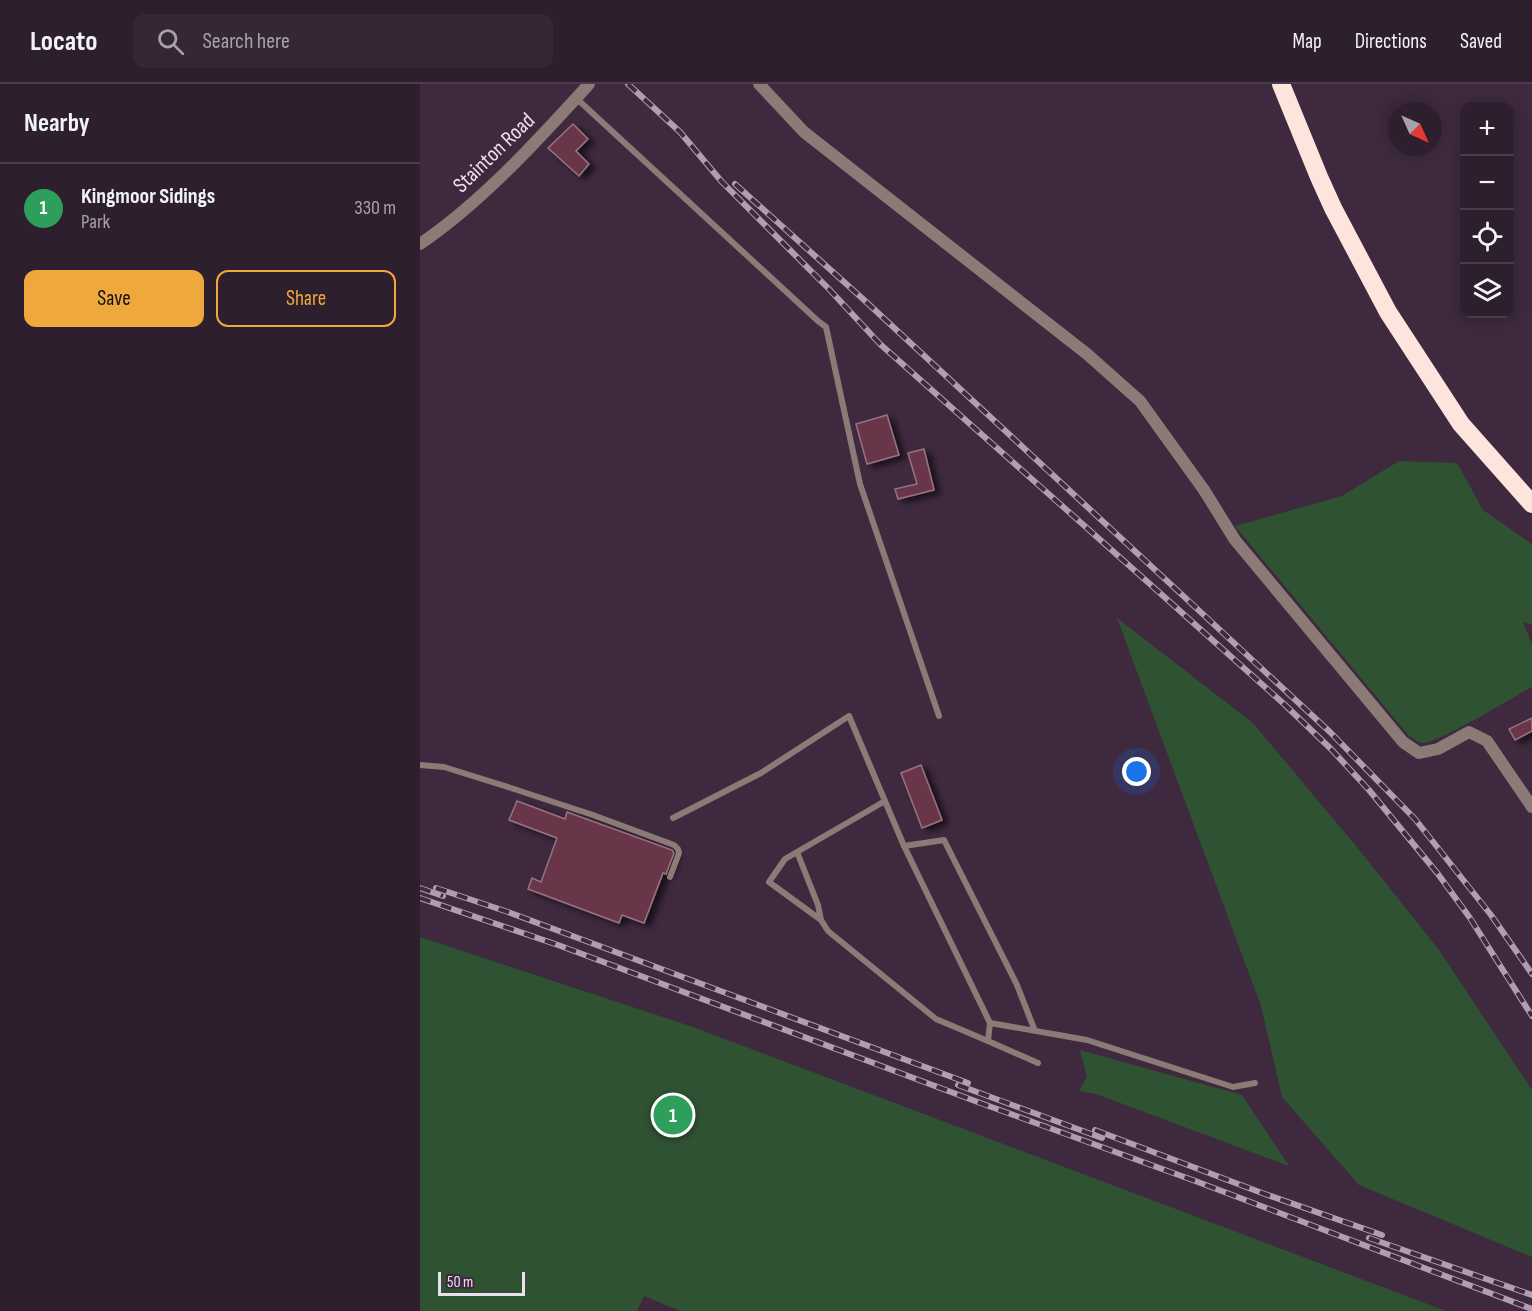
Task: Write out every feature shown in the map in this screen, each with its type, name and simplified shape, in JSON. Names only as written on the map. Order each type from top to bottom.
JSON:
[{"type":"highway","points":[[1281,84],[1333,208],[1388,312],[1461,424],[1532,504]]},
{"type":"street","name":"Stainton Road","points":[[420,244],[483,192],[519,158],[589,84]]},
{"type":"street","points":[[759,84],[804,132],[1087,354],[1140,401],[1204,490],[1235,540],[1403,742],[1419,753],[1438,749],[1469,732],[1487,741],[1532,807]]},
{"type":"lane","points":[[576,98],[826,327],[860,484],[939,716]]},
{"type":"lane","points":[[673,818],[760,773],[849,716],[904,846],[990,1023],[988,1041]]},
{"type":"lane","points":[[420,765],[444,767],[511,788],[594,815],[674,845],[679,853],[670,877]]},
{"type":"lane","points":[[821,920],[769,882],[785,859],[885,801]]},
{"type":"lane","points":[[904,846],[944,840],[1012,975],[1035,1031]]},
{"type":"lane","points":[[797,852],[818,905],[821,920],[828,931],[936,1019],[1038,1063]]},
{"type":"lane","points":[[990,1023],[1087,1040],[1233,1087],[1255,1083]]},
{"type":"green space","points":[[1399,461],[1457,463],[1483,510],[1532,544],[1532,625],[1523,622],[1532,644],[1532,687],[1458,729],[1430,742],[1422,743],[1409,736],[1235,526],[1342,496]]},
{"type":"green space","points":[[1117,618],[1253,723],[1439,950],[1532,1090],[1532,1257],[1359,1185],[1282,1097],[1261,1006]]},
{"type":"green space","points":[[420,937],[693,1027],[1446,1311],[680,1311],[644,1296],[637,1311],[420,1311]]},
{"type":"green space","points":[[1080,1050],[1242,1095],[1289,1166],[1096,1094],[1079,1091],[1087,1077]]},
{"type":"building","points":[[573,124],[588,139],[576,151],[589,164],[579,176],[548,148]]},
{"type":"building","points":[[887,415],[899,455],[867,464],[856,424]]},
{"type":"building","points":[[924,449],[934,490],[898,499],[895,489],[917,484],[908,453]]},
{"type":"building","points":[[1532,718],[1532,731],[1515,740],[1509,729]]},
{"type":"building","points":[[921,765],[942,820],[922,828],[901,773]]},
{"type":"building","points":[[517,801],[565,819],[567,812],[672,850],[674,853],[666,874],[663,873],[644,923],[622,915],[619,923],[528,889],[532,878],[541,882],[557,838],[509,820]]},
{"type":"railway","points":[[628,84],[680,132],[722,182],[828,288],[880,344],[1284,704],[1331,749],[1369,790],[1438,874],[1470,918],[1532,1016]]},
{"type":"railway","points":[[735,184],[863,299],[1330,732],[1415,819],[1491,915],[1532,974]]},
{"type":"railway","points":[[420,888],[443,896]]},
{"type":"railway","points":[[436,888],[508,912],[968,1083]]},
{"type":"railway","points":[[420,898],[558,945],[1198,1182],[1532,1309]]},
{"type":"railway","points":[[958,1085],[1102,1138]]},
{"type":"railway","points":[[1095,1130],[1382,1235]]},
{"type":"railway","points":[[1369,1238],[1532,1295]]},
{"type":"place","name":"Kingmoor Sidings","points":[[673,1115]]}]
